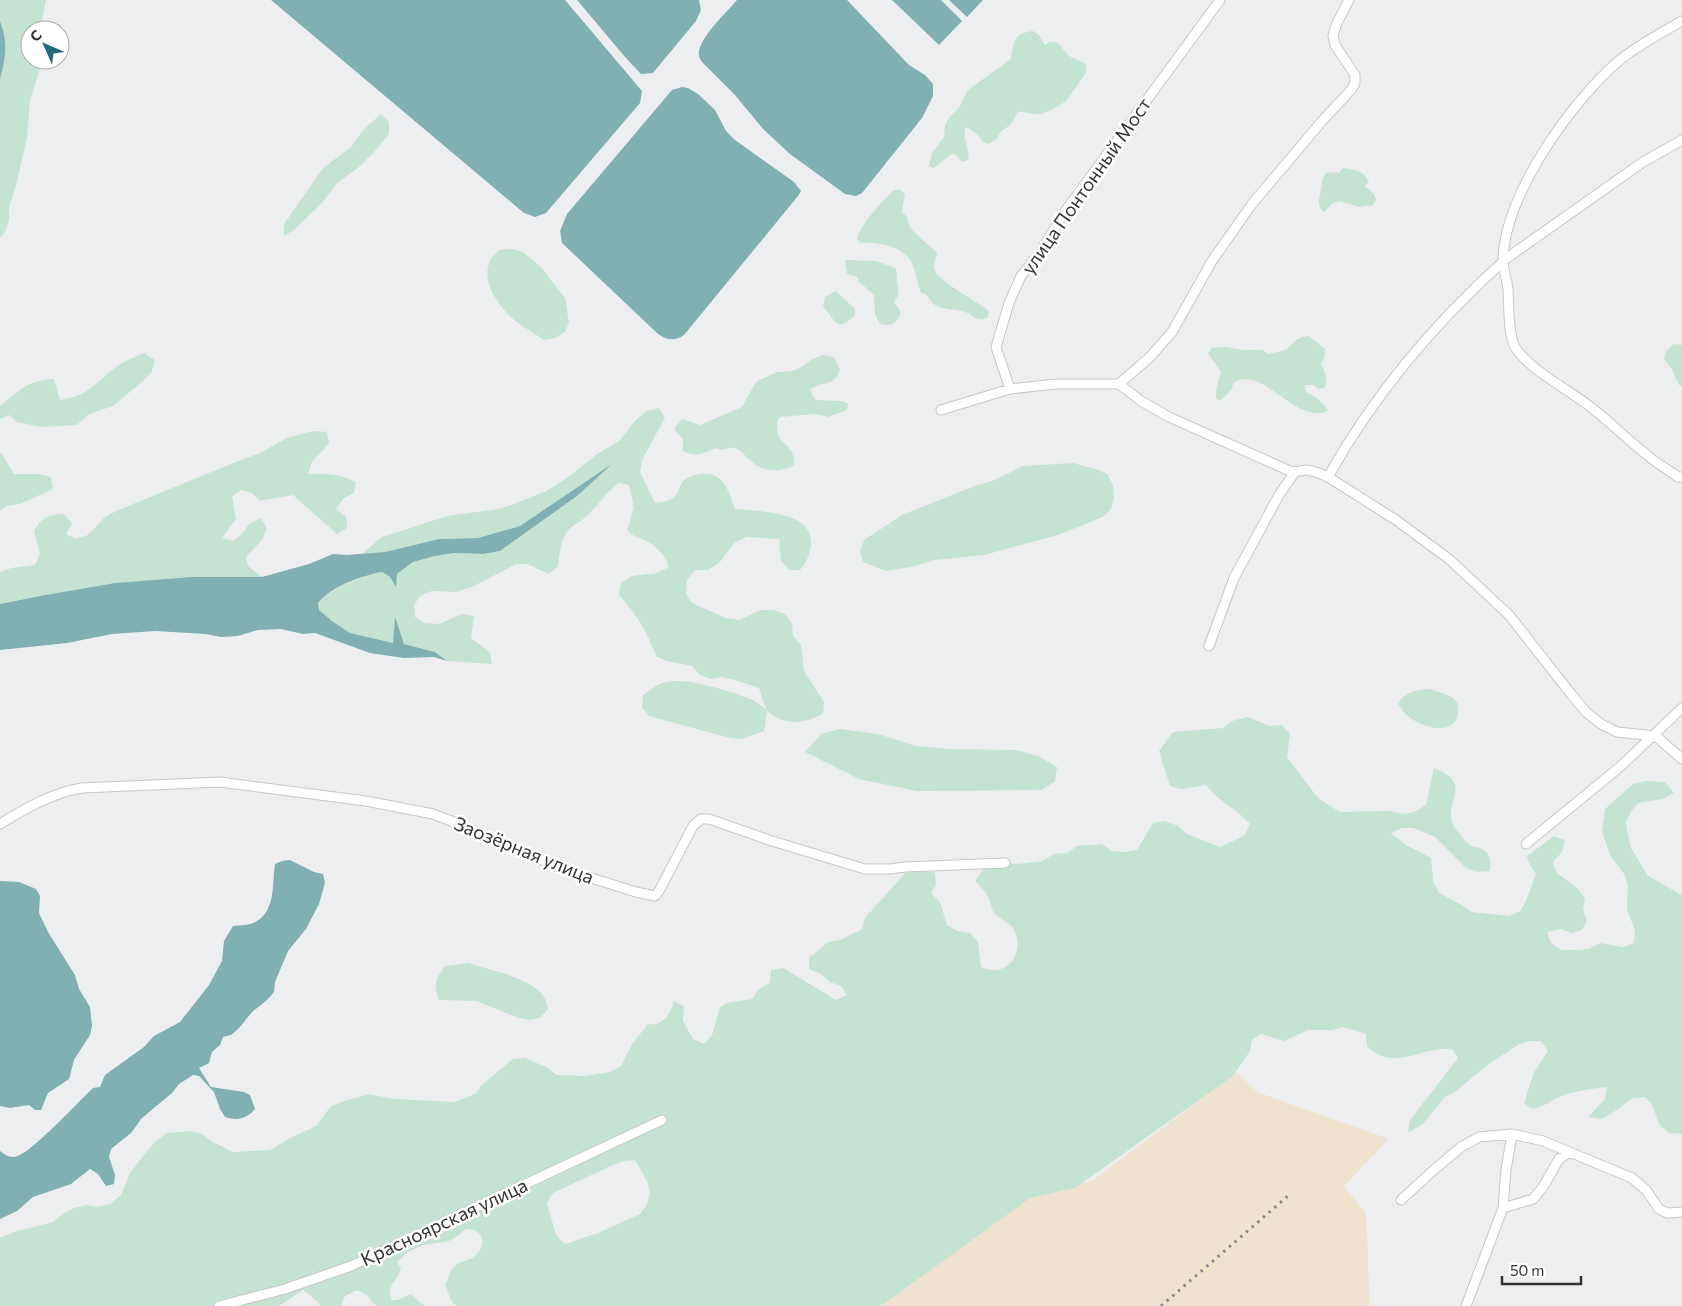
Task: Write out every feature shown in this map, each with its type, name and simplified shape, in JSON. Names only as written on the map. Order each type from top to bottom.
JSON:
[{"type":"street","name":"улица Понтонный Мост","points":[[1010,389],[996,347],[1009,303],[1021,276],[1039,254],[1064,213],[1220,0]]},
{"type":"street","points":[[1119,384],[1150,357],[1172,332],[1212,261],[1252,204],[1322,120],[1355,84],[1355,75],[1335,45],[1333,35],[1349,0]]},
{"type":"street","points":[[1682,21],[1621,60],[1577,103],[1563,121],[1516,202],[1508,228],[1503,262],[1508,286],[1511,334],[1519,352],[1546,375],[1591,407],[1648,456],[1682,477]]},
{"type":"street","points":[[1328,477],[1344,448],[1401,367],[1486,276],[1643,162],[1682,140]]},
{"type":"street","points":[[941,410],[1010,389],[1056,384],[1119,384],[1141,401],[1169,417],[1295,472],[1305,470],[1328,477],[1396,520],[1449,558],[1480,590],[1509,615],[1586,712],[1601,724],[1617,732],[1658,738],[1682,759]]},
{"type":"street","points":[[1209,646],[1234,578],[1279,495],[1295,472]]},
{"type":"street","points":[[1526,844],[1621,766],[1682,708]]},
{"type":"street","name":"Заозёрная улица","points":[[0,824],[51,796],[82,788],[220,782],[366,800],[433,814],[503,845],[585,876],[655,896],[693,826],[701,819],[709,819],[772,841],[865,869],[1005,863]]},
{"type":"street","name":"Красноярская улица","points":[[218,1306],[285,1289],[351,1266],[662,1120]]},
{"type":"street","points":[[1466,1306],[1503,1208],[1506,1170],[1512,1134]]},
{"type":"street","points":[[1401,1200],[1461,1147],[1479,1137],[1512,1134],[1543,1141],[1632,1178],[1646,1190],[1659,1209],[1667,1213],[1682,1212]]},
{"type":"street","points":[[1503,1208],[1533,1199],[1543,1187],[1559,1159],[1570,1152]]},
{"type":"shaded area","points":[[1237,1072],[1257,1092],[1389,1139],[1344,1186],[1366,1213],[1370,1306],[882,1306],[1037,1192],[1092,1181]]},
{"type":"green space","points":[[0,0],[46,0],[42,20],[20,20],[20,70],[40,70],[30,100],[27,138],[9,208],[9,220],[5,232],[0,238],[0,79],[5,59],[0,21]]},
{"type":"green space","points":[[1033,31],[1039,35],[1045,45],[1050,42],[1057,42],[1069,56],[1086,64],[1086,72],[1064,103],[1041,114],[1018,112],[1010,125],[1001,131],[998,138],[989,144],[983,142],[976,133],[966,127],[965,136],[968,160],[962,162],[955,154],[950,155],[934,168],[929,166],[932,153],[944,137],[945,125],[960,106],[968,90],[1011,59],[1014,43],[1018,36]]},
{"type":"green space","points":[[381,114],[389,122],[389,134],[359,167],[337,183],[322,203],[294,230],[284,236],[284,224],[323,168],[350,148],[364,129]]},
{"type":"green space","points":[[1343,168],[1358,171],[1364,175],[1369,182],[1365,186],[1374,194],[1376,200],[1373,205],[1360,207],[1339,201],[1333,203],[1324,212],[1319,202],[1322,181],[1327,172],[1339,173]]},
{"type":"green space","points":[[894,190],[900,190],[905,194],[902,212],[907,217],[910,228],[937,253],[934,269],[937,274],[949,285],[985,308],[989,312],[987,318],[978,319],[965,312],[935,305],[926,294],[921,293],[913,266],[905,254],[883,244],[861,243],[857,239],[867,220]]},
{"type":"green space","points":[[511,249],[523,252],[541,267],[565,298],[569,322],[565,332],[555,338],[544,340],[517,323],[502,308],[492,293],[487,276],[491,259],[499,250]]},
{"type":"green space","points":[[845,260],[876,261],[895,268],[899,292],[894,302],[901,312],[894,323],[888,325],[880,324],[875,314],[874,295],[859,282],[857,277],[847,274]]},
{"type":"green space","points":[[836,291],[855,309],[855,315],[846,323],[840,325],[835,322],[823,306],[825,297]]},
{"type":"green space","points":[[1309,336],[1325,349],[1325,356],[1321,364],[1326,382],[1324,388],[1318,389],[1313,385],[1305,385],[1306,392],[1319,400],[1328,411],[1316,413],[1304,410],[1268,387],[1256,381],[1244,379],[1233,383],[1232,389],[1220,401],[1216,398],[1221,372],[1208,353],[1211,348],[1225,347],[1263,350],[1267,354],[1286,350],[1296,340]]},
{"type":"green space","points":[[1673,344],[1682,345],[1682,386],[1679,385],[1671,368],[1664,359],[1665,353]]},
{"type":"green space","points":[[144,353],[155,360],[152,371],[144,380],[113,406],[89,414],[77,425],[42,427],[17,422],[9,415],[0,419],[0,406],[30,384],[54,379],[60,400],[70,398],[91,388],[119,365]]},
{"type":"green space","points":[[823,355],[834,357],[840,370],[831,382],[811,389],[812,395],[816,400],[843,401],[848,404],[847,410],[828,417],[816,414],[780,417],[777,421],[778,433],[793,455],[794,465],[777,470],[765,469],[734,448],[720,450],[715,448],[695,454],[683,451],[683,439],[674,429],[682,419],[700,425],[742,407],[754,385],[759,380],[777,372],[798,369],[811,360]]},
{"type":"green space","points":[[659,408],[665,418],[642,460],[640,472],[655,503],[674,497],[683,481],[687,478],[709,474],[720,479],[724,484],[735,509],[784,515],[804,525],[810,534],[811,546],[806,562],[800,570],[789,570],[781,561],[779,539],[747,537],[734,543],[720,562],[708,570],[695,570],[687,580],[686,593],[692,603],[726,618],[739,620],[761,610],[773,610],[785,614],[792,624],[793,636],[801,645],[804,671],[824,702],[823,714],[808,720],[794,722],[780,719],[767,711],[764,731],[742,739],[730,738],[649,716],[642,707],[643,695],[660,684],[675,681],[685,681],[720,689],[752,700],[766,709],[759,688],[722,677],[711,679],[700,675],[692,666],[667,661],[656,656],[641,624],[619,595],[621,583],[632,576],[657,573],[669,567],[655,547],[627,530],[634,508],[629,485],[619,483],[586,517],[569,530],[562,544],[558,566],[549,574],[527,564],[516,564],[472,587],[456,592],[432,591],[421,595],[414,605],[415,617],[425,623],[439,624],[462,614],[474,616],[471,638],[490,652],[492,664],[447,661],[435,652],[404,644],[395,620],[394,644],[350,633],[319,610],[318,603],[324,597],[339,587],[366,576],[382,572],[390,577],[395,585],[397,574],[413,562],[454,553],[483,554],[500,551],[577,496],[607,468],[520,526],[478,538],[439,539],[385,552],[362,554],[382,537],[447,516],[509,506],[546,491],[567,478],[597,454],[619,441],[646,411]]},
{"type":"green space","points":[[313,431],[327,432],[329,443],[312,462],[308,474],[333,475],[356,482],[354,493],[344,498],[336,509],[346,517],[347,528],[337,534],[293,495],[260,501],[252,493],[241,490],[232,497],[236,519],[222,538],[233,541],[242,534],[249,524],[261,518],[267,529],[262,540],[246,557],[248,566],[262,577],[192,577],[115,583],[0,604],[0,572],[11,568],[35,565],[40,554],[34,531],[46,518],[64,514],[72,523],[66,534],[76,539],[88,535],[105,517],[116,511],[260,453],[287,438]]},
{"type":"green space","points":[[0,453],[14,474],[38,474],[51,477],[53,489],[20,504],[7,506],[0,510]]},
{"type":"green space","points":[[1073,463],[1107,474],[1113,485],[1114,498],[1111,509],[1103,517],[1058,535],[984,555],[935,560],[911,567],[886,571],[863,562],[860,551],[864,540],[902,515],[997,479],[1023,466]]},
{"type":"green space","points":[[1429,689],[1448,695],[1457,702],[1458,714],[1452,725],[1441,728],[1428,727],[1414,720],[1401,709],[1398,703],[1404,696],[1416,691]]},
{"type":"green space","points":[[1247,717],[1270,726],[1282,725],[1290,734],[1287,757],[1318,798],[1340,812],[1390,811],[1403,814],[1414,812],[1426,805],[1434,768],[1446,774],[1453,780],[1455,787],[1451,809],[1454,826],[1467,843],[1486,852],[1490,861],[1490,871],[1477,872],[1466,868],[1435,837],[1413,828],[1402,828],[1391,833],[1406,845],[1431,858],[1433,881],[1439,893],[1472,912],[1509,916],[1520,911],[1526,901],[1536,874],[1527,856],[1554,836],[1565,840],[1562,852],[1553,862],[1557,873],[1577,888],[1585,898],[1583,909],[1587,920],[1582,930],[1571,933],[1561,929],[1547,932],[1551,943],[1562,950],[1588,949],[1600,943],[1623,947],[1634,943],[1635,931],[1627,909],[1628,885],[1624,874],[1610,855],[1602,832],[1605,809],[1633,784],[1646,781],[1665,782],[1674,793],[1663,799],[1639,803],[1631,811],[1626,823],[1630,846],[1648,876],[1682,895],[1682,1134],[1669,1133],[1660,1126],[1652,1105],[1645,1097],[1633,1098],[1601,1119],[1588,1117],[1605,1099],[1607,1087],[1575,1092],[1557,1098],[1541,1107],[1529,1107],[1524,1103],[1534,1072],[1548,1051],[1541,1041],[1529,1041],[1518,1045],[1486,1066],[1456,1091],[1445,1097],[1422,1125],[1408,1132],[1410,1120],[1458,1058],[1452,1049],[1440,1049],[1397,1058],[1387,1057],[1377,1054],[1367,1046],[1366,1034],[1343,1027],[1332,1030],[1308,1030],[1284,1041],[1261,1034],[1252,1040],[1250,1051],[1233,1076],[1075,1188],[1030,1198],[881,1306],[456,1306],[452,1302],[445,1285],[453,1267],[475,1256],[479,1252],[482,1243],[482,1238],[477,1232],[466,1229],[449,1241],[423,1245],[408,1252],[397,1262],[401,1268],[391,1287],[390,1295],[392,1300],[397,1300],[411,1294],[424,1306],[376,1306],[367,1295],[357,1290],[345,1296],[341,1306],[320,1306],[317,1301],[303,1290],[279,1306],[0,1306],[0,1238],[14,1232],[53,1222],[74,1208],[86,1205],[98,1207],[110,1204],[121,1195],[130,1173],[147,1151],[167,1133],[191,1131],[202,1134],[211,1141],[233,1152],[270,1150],[316,1126],[331,1106],[344,1101],[369,1094],[394,1099],[454,1102],[475,1094],[483,1084],[513,1059],[525,1058],[548,1068],[557,1075],[586,1076],[610,1072],[621,1066],[632,1044],[648,1024],[658,1024],[665,1019],[674,1001],[684,1006],[683,1021],[693,1039],[704,1044],[712,1035],[720,1007],[727,1003],[752,999],[759,989],[770,983],[771,970],[783,968],[836,1000],[847,995],[841,986],[830,982],[821,974],[809,969],[809,958],[828,942],[840,940],[862,929],[865,918],[906,872],[922,870],[935,873],[936,885],[931,893],[940,902],[947,925],[958,931],[970,933],[978,942],[981,967],[999,970],[1013,960],[1018,945],[1014,930],[992,910],[987,894],[975,881],[983,870],[1005,863],[1018,864],[1042,861],[1054,854],[1067,853],[1077,846],[1102,844],[1112,851],[1137,850],[1153,823],[1165,821],[1178,826],[1187,834],[1220,847],[1244,836],[1250,824],[1216,796],[1206,785],[1181,789],[1170,786],[1159,751],[1173,732],[1223,728],[1232,721]],"holes":[[[635,1160],[647,1181],[650,1192],[647,1204],[640,1214],[598,1233],[565,1244],[556,1235],[547,1203],[553,1193],[624,1161]]]},
{"type":"green space","points":[[840,729],[878,734],[916,746],[948,749],[1016,750],[1038,756],[1057,767],[1055,781],[1042,790],[917,791],[859,779],[805,752],[821,734]]},
{"type":"green space","points":[[468,963],[510,976],[531,985],[544,997],[548,1009],[540,1018],[530,1020],[519,1018],[476,1001],[439,1000],[436,982],[445,966]]},
{"type":"water","points":[[271,0],[565,0],[642,91],[640,103],[546,213],[535,217],[524,213]]},
{"type":"water","points":[[577,0],[699,0],[701,10],[696,21],[653,73],[641,74]]},
{"type":"water","points":[[737,0],[847,0],[909,65],[925,75],[933,84],[933,96],[922,118],[862,193],[856,196],[845,194],[790,154],[763,129],[735,95],[702,62],[699,57],[701,45],[715,24]]},
{"type":"water","points":[[892,0],[941,0],[962,21],[939,45]]},
{"type":"water","points":[[949,0],[983,0],[967,17]]},
{"type":"water","points":[[0,21],[3,28],[5,50],[0,79]]},
{"type":"water","points":[[682,87],[698,94],[715,110],[726,131],[735,140],[794,182],[801,191],[684,335],[677,339],[670,339],[657,333],[562,243],[560,231],[567,214],[672,90]]},
{"type":"water","points":[[612,464],[577,496],[500,551],[483,554],[454,553],[413,562],[397,574],[396,587],[390,577],[382,572],[347,583],[331,592],[318,603],[319,610],[350,633],[393,643],[395,617],[404,644],[435,652],[447,661],[434,657],[404,658],[370,653],[315,633],[303,634],[281,629],[258,630],[238,636],[221,637],[206,634],[155,631],[112,634],[67,643],[0,650],[0,604],[115,583],[192,577],[262,577],[309,564],[333,554],[347,555],[385,552],[439,539],[478,538],[520,526]]},
{"type":"water","points":[[290,860],[314,872],[323,874],[325,883],[319,904],[306,929],[288,951],[275,982],[274,992],[252,1012],[239,1028],[231,1035],[223,1037],[220,1045],[212,1052],[209,1063],[199,1068],[211,1087],[244,1092],[250,1095],[255,1109],[242,1118],[225,1117],[214,1092],[199,1076],[193,1075],[179,1084],[172,1093],[142,1118],[131,1133],[111,1149],[109,1157],[115,1175],[114,1184],[106,1186],[98,1174],[90,1169],[71,1184],[33,1197],[17,1211],[0,1219],[0,1151],[8,1156],[21,1155],[54,1127],[93,1088],[100,1087],[105,1075],[144,1047],[154,1036],[180,1022],[209,985],[222,961],[224,941],[233,926],[253,923],[266,913],[272,898],[275,864]]},
{"type":"water","points":[[0,881],[19,882],[36,889],[40,896],[39,913],[48,932],[75,975],[79,989],[90,1007],[92,1026],[90,1035],[74,1060],[69,1079],[48,1093],[41,1110],[35,1110],[29,1105],[10,1108],[0,1106]]},
{"type":"railway","points":[[1161,1306],[1288,1196]]}]
